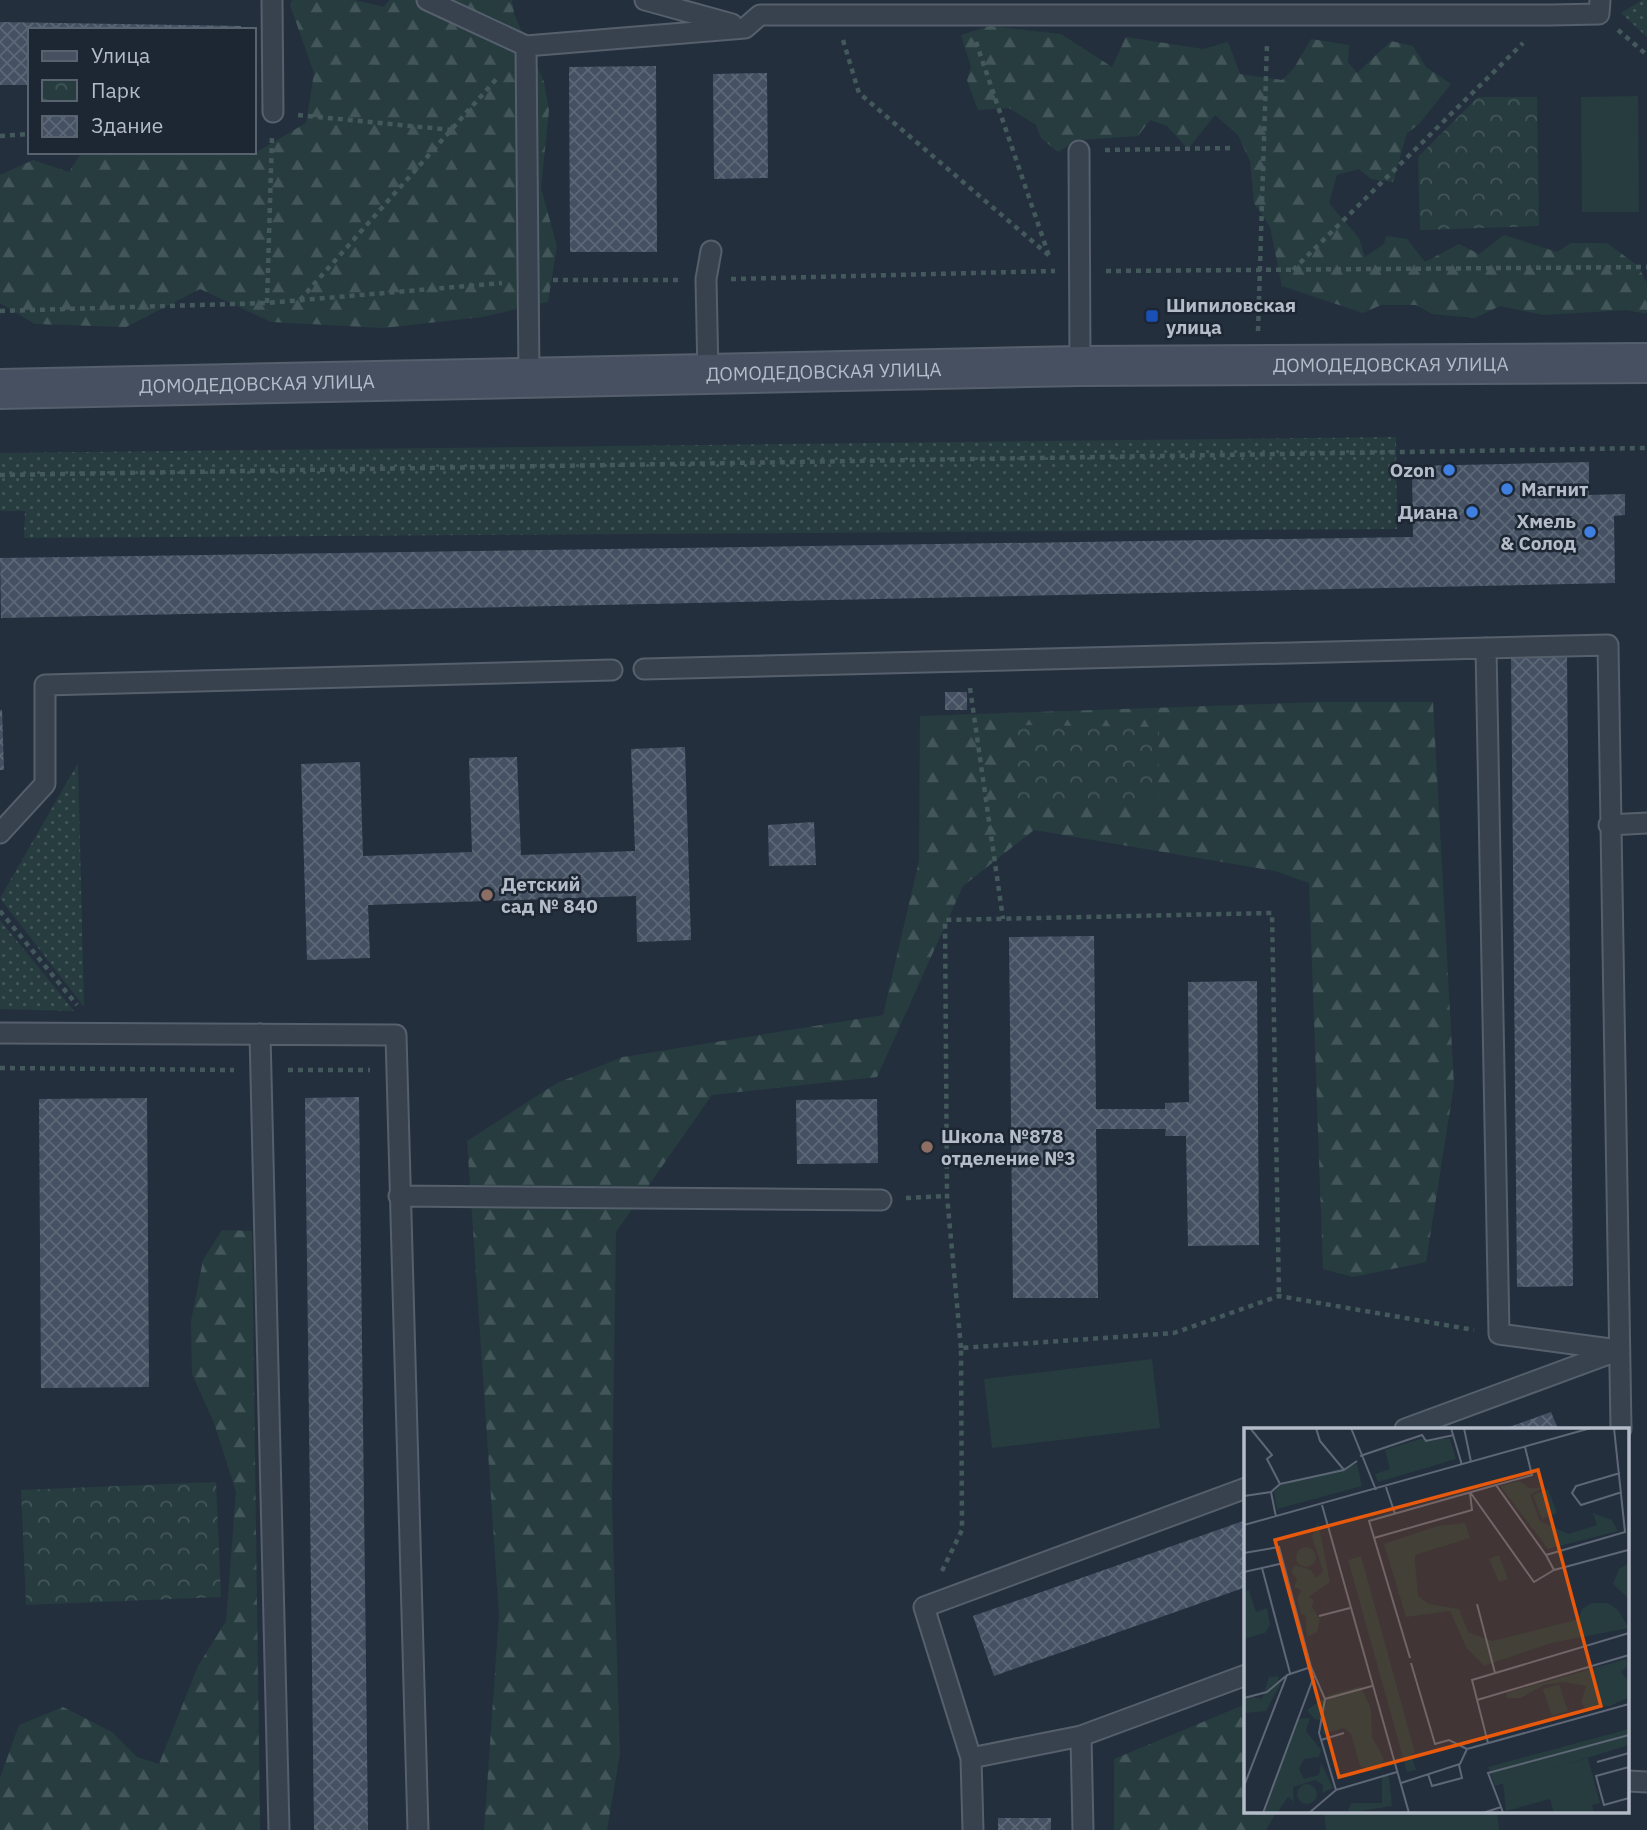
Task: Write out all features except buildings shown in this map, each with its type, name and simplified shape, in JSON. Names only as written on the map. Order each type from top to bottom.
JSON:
[{"type":"street","name":"ДОМОДЕДОВСКАЯ УЛИЦА","points":[[0,389],[1257,363],[1647,363]]},
{"type":"lane","points":[[272,0],[273,112]]},
{"type":"lane","points":[[426,0],[526,46],[755,14]]},
{"type":"lane","points":[[645,0],[755,14],[967,16],[1268,16],[1483,8],[1551,15],[1599,7]]},
{"type":"lane","points":[[526,46],[529,376]]},
{"type":"lane","points":[[1079,150],[1080,366]]},
{"type":"lane","points":[[708,375],[706,279],[711,251]]},
{"type":"lane","points":[[644,670],[1608,645],[1620,1428]]},
{"type":"lane","points":[[1486,648],[1499,1334],[1618,1350]]},
{"type":"lane","points":[[0,833],[45,784],[45,685],[612,670]]},
{"type":"lane","points":[[1609,825],[1647,823]]},
{"type":"lane","points":[[0,1033],[396,1035],[418,1830]]},
{"type":"lane","points":[[260,1034],[279,1830]]},
{"type":"lane","points":[[399,1196],[881,1200]]},
{"type":"lane","points":[[1408,1428],[1618,1350]]},
{"type":"lane","points":[[973,1830],[971,1758],[924,1608],[1244,1489]]},
{"type":"lane","points":[[971,1758],[1081,1737],[1244,1676]]},
{"type":"lane","points":[[1081,1737],[1083,1830]]},
{"type":"path","points":[[1599,7],[1647,55]]},
{"type":"path","points":[[836,15],[859,93],[1049,257],[1069,271],[1647,267]]},
{"type":"path","points":[[1292,271],[1551,15]]},
{"type":"path","points":[[967,16],[1049,257]]},
{"type":"path","points":[[1257,363],[1268,16]]},
{"type":"path","points":[[300,301],[526,46]]},
{"type":"path","points":[[267,303],[273,112],[452,130]]},
{"type":"path","points":[[0,136],[28,134]]},
{"type":"path","points":[[1079,150],[1234,148]]},
{"type":"path","points":[[0,475],[1647,448]]},
{"type":"path","points":[[966,663],[1003,919]]},
{"type":"path","points":[[0,911],[100,1033]]},
{"type":"path","points":[[924,1608],[962,1530],[961,1348],[947,1196],[945,920],[1272,913],[1279,1296]]},
{"type":"path","points":[[0,1068],[397,1071]]},
{"type":"path","points":[[881,1200],[947,1196]]},
{"type":"path","points":[[961,1348],[1174,1333],[1279,1296],[1419,1323],[1499,1334]]},
{"type":"green space","points":[[292,0],[354,0],[384,7],[389,0],[512,0],[514,14],[544,82],[549,110],[541,188],[557,246],[548,302],[482,317],[384,328],[271,322],[200,289],[126,327],[35,324],[0,303],[0,175],[33,160],[69,172],[81,154],[256,154],[306,123],[314,73],[290,5]]},
{"type":"green space","points":[[1642,0],[1647,0],[1647,37],[1621,13]]},
{"type":"green space","points":[[990,26],[1061,34],[1112,67],[1126,37],[1203,49],[1228,42],[1240,74],[1282,80],[1294,68],[1311,39],[1349,45],[1348,62],[1357,73],[1391,41],[1413,46],[1426,67],[1451,84],[1419,124],[1407,133],[1393,182],[1371,179],[1359,169],[1337,175],[1329,203],[1359,238],[1365,257],[1384,244],[1386,236],[1407,239],[1425,262],[1459,244],[1479,254],[1504,235],[1557,252],[1571,243],[1607,243],[1638,266],[1647,283],[1647,314],[1626,310],[1543,315],[1500,306],[1475,318],[1432,314],[1416,305],[1381,305],[1363,313],[1282,286],[1270,227],[1254,203],[1250,161],[1238,135],[1215,115],[1188,149],[1167,126],[1150,120],[1138,136],[1078,140],[1058,152],[1041,138],[1036,125],[1009,108],[978,110],[967,80],[971,67],[961,35]]},
{"type":"green space","points":[[1638,96],[1639,212],[1582,212],[1581,97]]},
{"type":"green space","points":[[1478,97],[1537,97],[1539,226],[1420,230],[1418,157]]},
{"type":"green space","points":[[1396,437],[1397,529],[24,538],[25,511],[0,511],[0,453]]},
{"type":"green space","points":[[1319,702],[1433,702],[1454,1085],[1426,1262],[1353,1277],[1323,1269],[1309,883],[1275,871],[1034,830],[963,886],[877,1077],[712,1095],[616,1232],[612,1504],[620,1754],[607,1830],[484,1830],[499,1615],[467,1141],[557,1083],[623,1057],[883,1015],[919,861],[920,716]]},
{"type":"green space","points":[[1018,725],[1159,727],[1158,807],[1017,805]]},
{"type":"green space","points":[[78,763],[84,1007],[0,898]]},
{"type":"green space","points":[[0,920],[74,1011],[0,1009]]},
{"type":"green space","points":[[222,1230],[252,1231],[260,1830],[0,1830],[0,1778],[19,1725],[63,1707],[112,1732],[137,1757],[159,1764],[198,1666],[226,1621],[236,1492],[214,1423],[192,1374],[191,1321],[203,1260]]},
{"type":"green space","points":[[1152,1359],[1160,1428],[992,1448],[984,1379]]},
{"type":"green space","points":[[216,1482],[221,1597],[26,1605],[21,1490]]},
{"type":"green space","points":[[1244,1705],[1244,1812],[1276,1812],[1266,1830],[1114,1830],[1114,1759]]},
{"type":"green space","points":[[1324,1812],[1497,1812],[1499,1830],[1326,1830]]},
{"type":"place","name":"Шипиловская улица","points":[[1152,316]]},
{"type":"place","name":"Ozon","points":[[1449,470]]},
{"type":"place","name":"Магнит","points":[[1507,489]]},
{"type":"place","name":"Диана","points":[[1472,512]]},
{"type":"place","name":"Хмель & Солод","points":[[1590,532]]},
{"type":"place","name":"Детский сад № 840","points":[[487,895]]},
{"type":"place","name":"Школа №878 отделение №3","points":[[927,1147]]}]
